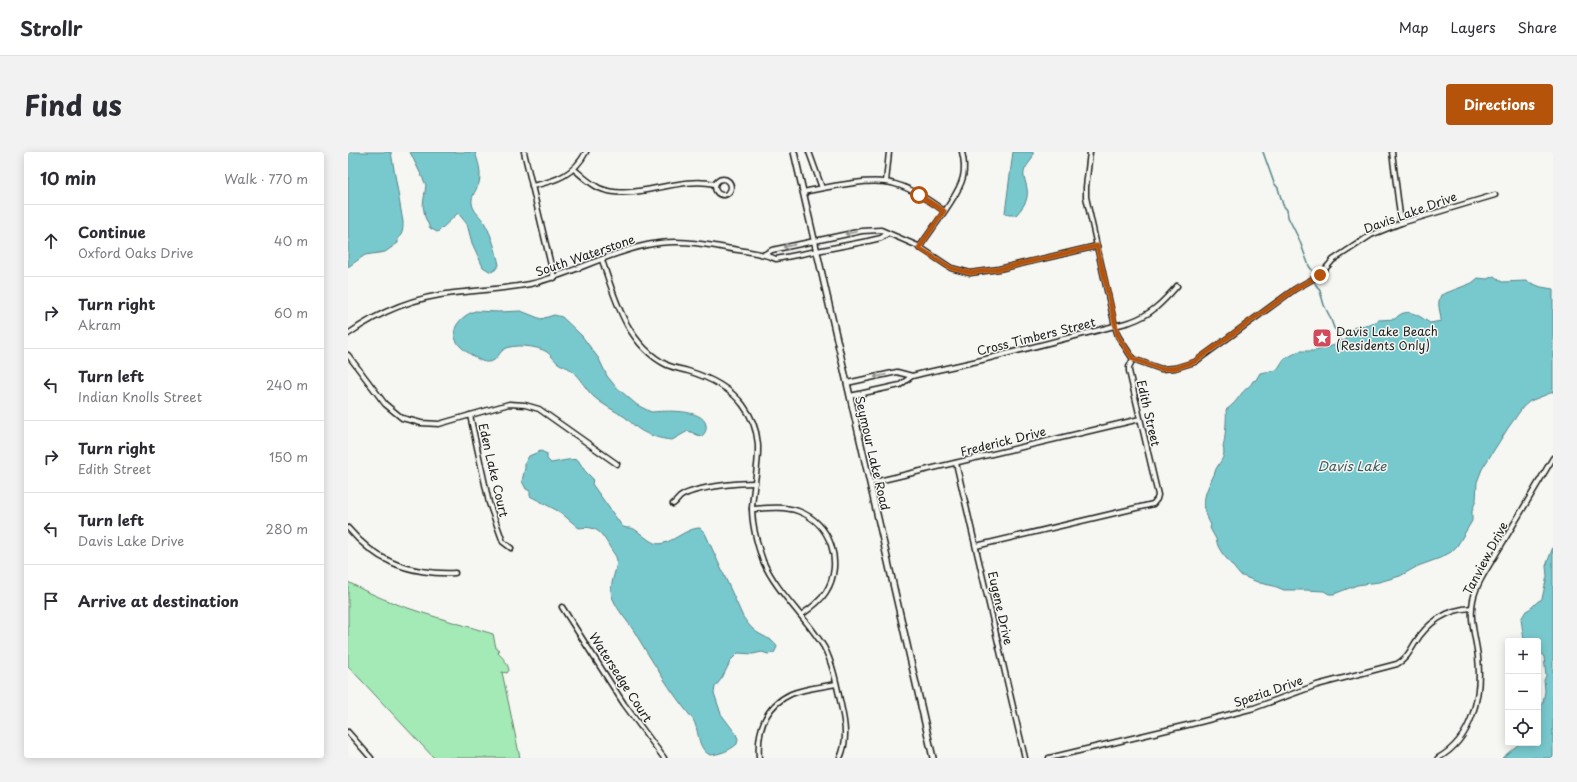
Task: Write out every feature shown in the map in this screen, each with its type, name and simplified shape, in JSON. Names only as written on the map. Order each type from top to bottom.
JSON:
[{"type":"street","points":[[524,152],[554,278]]},
{"type":"street","points":[[532,186],[558,180],[574,169],[583,159],[586,152]]},
{"type":"street","name":"Seymour Lake Road","points":[[794,152],[933,758]]},
{"type":"street","points":[[809,152],[822,188]]},
{"type":"street","points":[[886,182],[888,175],[889,152]]},
{"type":"street","points":[[919,248],[956,193],[963,178],[964,166],[962,152]]},
{"type":"street","points":[[1090,152],[1086,197],[1115,326],[1118,336],[1133,359]]},
{"type":"street","points":[[1392,152],[1401,223]]},
{"type":"street","points":[[574,169],[586,180],[597,187],[612,192],[635,191],[685,182],[707,182],[715,184]]},
{"type":"street","points":[[724,179],[729,181],[732,189],[727,195],[721,195],[716,192],[715,184],[719,180],[724,179]]},
{"type":"street","points":[[803,192],[870,182],[886,182],[908,189],[932,202],[944,211]]},
{"type":"street","name":"Davis Lake Drive","points":[[1133,359],[1161,369],[1175,368],[1194,362],[1295,289],[1320,275],[1333,260],[1371,235],[1401,223],[1495,195]]},
{"type":"street","name":"South Waterstone","points":[[765,254],[772,250],[862,231],[881,230],[919,248],[951,268],[970,273],[999,269],[1097,246]]},
{"type":"street","name":"South Waterstone","points":[[348,334],[377,316],[422,299],[453,293],[527,285],[554,278],[647,245],[679,242],[699,243],[765,254],[776,259],[868,241],[881,238],[887,234]]},
{"type":"street","points":[[602,260],[623,317],[633,335],[643,347],[668,365],[698,374],[722,386],[743,405],[750,417],[757,440],[758,459],[752,509],[756,537],[765,564],[778,587],[802,616],[824,649],[836,684],[845,726],[845,743],[840,758]]},
{"type":"street","name":"Cross Timbers Street","points":[[850,396],[900,385],[912,376],[1142,318],[1163,302],[1177,286]]},
{"type":"street","points":[[348,355],[385,404],[402,418],[421,423],[439,424],[510,404],[525,405],[539,409],[617,464]]},
{"type":"street","name":"Edith Street","points":[[976,546],[1155,502],[1158,495],[1129,371],[1129,367],[1133,359]]},
{"type":"street","name":"Cross Timbers Street","points":[[847,383],[897,372],[912,376]]},
{"type":"street","name":"Eden Lake Court","points":[[470,415],[489,503],[503,542],[511,548]]},
{"type":"street","name":"Frederick Drive","points":[[870,483],[1140,419]]},
{"type":"street","name":"Tanview Drive","points":[[1438,758],[1447,753],[1460,740],[1473,715],[1479,688],[1478,660],[1471,616],[1473,599],[1488,568],[1553,458]]},
{"type":"street","name":"Eugene Drive","points":[[956,463],[1025,758]]},
{"type":"street","points":[[674,504],[680,496],[690,492],[728,484],[755,483]]},
{"type":"street","points":[[752,509],[791,509],[800,512],[810,517],[822,527],[831,542],[834,569],[831,583],[821,599],[802,616]]},
{"type":"street","points":[[348,528],[356,537],[391,562],[410,568],[441,574],[455,573]]},
{"type":"street","name":"Watersedge Court","points":[[562,607],[624,704],[664,758]]},
{"type":"street","name":"Spezia Drive","points":[[1049,758],[1264,705],[1317,685],[1396,664],[1407,656],[1429,625],[1440,616],[1464,608],[1472,608]]},
{"type":"street","points":[[759,758],[758,738],[761,727],[771,710],[792,694],[836,684]]},
{"type":"street","points":[[348,732],[371,758]]},
{"type":"green space","points":[[348,582],[382,599],[438,618],[493,634],[496,648],[499,650],[498,653],[506,662],[509,670],[507,673],[502,672],[520,758],[434,758],[348,666]]},
{"type":"water","points":[[348,152],[391,152],[403,222],[398,243],[385,252],[365,255],[348,267]]},
{"type":"water","points":[[410,152],[475,152],[480,175],[479,183],[473,195],[472,203],[494,244],[499,265],[495,270],[491,272],[483,267],[472,243],[467,224],[458,213],[439,231],[437,232],[430,228],[425,217],[423,205],[426,185]]},
{"type":"water","points":[[1013,152],[1033,152],[1033,155],[1025,169],[1024,174],[1027,189],[1026,201],[1016,215],[1009,215],[1005,213]]},
{"type":"water","name":"Davis Lake","points":[[1494,276],[1502,282],[1526,281],[1541,287],[1553,289],[1553,392],[1530,401],[1523,407],[1482,469],[1477,482],[1476,500],[1472,511],[1472,521],[1457,546],[1451,552],[1440,558],[1418,566],[1400,576],[1379,582],[1357,585],[1334,594],[1329,594],[1324,591],[1284,590],[1240,575],[1218,546],[1210,528],[1211,525],[1204,505],[1208,488],[1223,456],[1226,429],[1226,410],[1235,402],[1243,391],[1251,385],[1253,381],[1256,380],[1260,373],[1277,370],[1284,359],[1300,351],[1314,351],[1335,345],[1340,341],[1346,340],[1351,330],[1356,326],[1370,325],[1379,320],[1395,319],[1404,313],[1418,315],[1430,323],[1441,321],[1439,305],[1441,295],[1472,283],[1478,278],[1487,279]]},
{"type":"water","points":[[475,311],[521,311],[541,319],[554,315],[562,317],[582,336],[599,359],[607,376],[615,386],[637,405],[651,412],[682,412],[698,416],[706,425],[705,433],[702,436],[688,431],[672,440],[658,438],[644,432],[625,417],[594,397],[571,370],[558,363],[547,352],[538,348],[519,346],[507,348],[503,350],[493,361],[487,362],[480,360],[468,353],[457,343],[455,335],[456,326],[459,322],[466,315]]},
{"type":"water","points":[[541,451],[547,454],[547,459],[551,463],[578,460],[585,471],[593,479],[592,484],[622,526],[634,529],[654,543],[665,543],[694,529],[700,528],[705,533],[743,617],[752,628],[773,642],[777,647],[774,653],[768,654],[762,652],[753,654],[738,653],[731,660],[722,678],[715,687],[714,693],[721,714],[738,739],[737,744],[731,749],[710,755],[702,748],[692,718],[654,665],[634,631],[617,608],[611,594],[611,590],[617,560],[602,535],[595,529],[585,527],[579,528],[560,512],[530,496],[530,491],[526,489],[522,481],[525,463],[529,456]]},
{"type":"water","points":[[1553,547],[1553,758],[1502,758],[1516,746],[1541,746],[1541,705],[1545,691],[1544,680],[1546,676],[1544,657],[1541,654],[1541,638],[1524,638],[1521,619],[1526,611],[1542,599],[1547,576],[1546,566]]},
{"type":"waterway","points":[[1263,152],[1274,183],[1278,188],[1283,205],[1287,210],[1288,217],[1299,239],[1309,266],[1314,273]]},
{"type":"waterway","points":[[1315,283],[1320,291],[1324,305],[1334,328],[1339,334],[1340,341]]},
{"type":"place","name":"Davis Lake Beach (Residents Only)","points":[[1322,338]]},
{"type":"route","points":[[919,195],[944,211],[919,248],[933,258],[961,272],[970,273],[999,269],[1097,246],[1115,326],[1123,346],[1133,359],[1161,369],[1185,366],[1194,362],[1220,345],[1295,289],[1320,275]]}]
